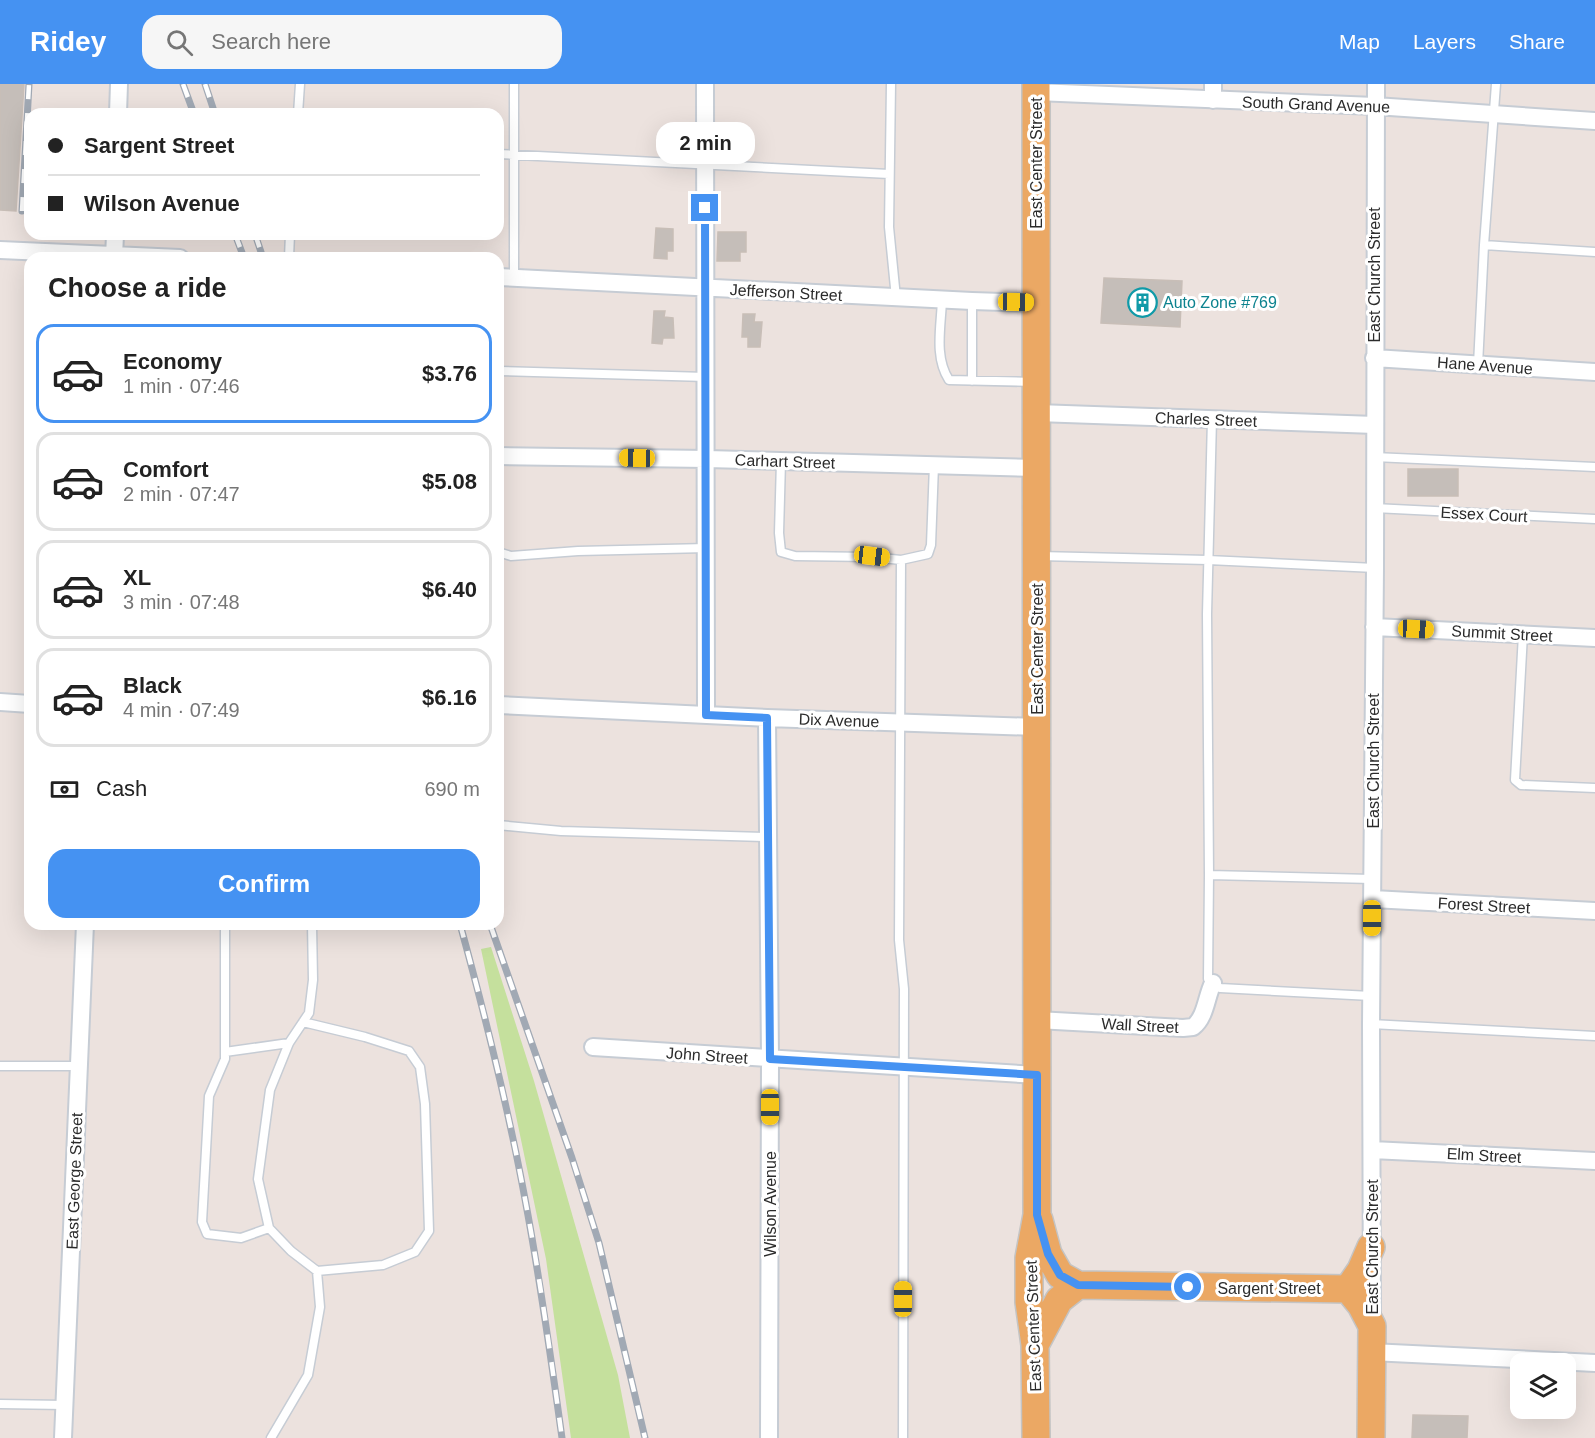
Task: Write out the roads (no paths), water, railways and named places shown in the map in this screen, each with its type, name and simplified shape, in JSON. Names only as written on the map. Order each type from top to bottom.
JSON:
[{"type":"main road","name":"East Center Street","points":[[1036,88],[1037,1215],[1029,1258],[1029,1302],[1035,1345],[1036,1438]]},
{"type":"main road","name":"East Center Street","points":[[1037,1215],[1048,1254],[1060,1275],[1078,1285]]},
{"type":"main road","points":[[1371,1247],[1361,1270],[1348,1289],[1361,1305],[1371,1339]]},
{"type":"main road","points":[[1035,1345],[1059,1300],[1078,1285]]},
{"type":"main road","name":"Sargent Street","points":[[1078,1285],[1348,1289]]},
{"type":"main road","name":"East Church Street","points":[[1371,1339],[1371,1438]]},
{"type":"street","points":[[118,108],[119,84]]},
{"type":"street","points":[[705,84],[706,715]]},
{"type":"street","name":"East Church Street","points":[[1371,1339],[1376,84]]},
{"type":"street","name":"South Grand Avenue","points":[[1036,88],[1213,92],[1595,121]]},
{"type":"street","points":[[0,250],[38,252]]},
{"type":"street","name":"Jefferson Street","points":[[506,277],[972,302],[1037,303]]},
{"type":"street","name":"Hane Avenue","points":[[1374,358],[1595,372]]},
{"type":"street","name":"Charles Street","points":[[1037,413],[1375,425]]},
{"type":"street","name":"Carhart Street","points":[[504,456],[1037,468]]},
{"type":"street","name":"Summit Street","points":[[1374,627],[1595,638]]},
{"type":"street","points":[[0,702],[24,704]]},
{"type":"street","name":"Dix Avenue","points":[[504,705],[767,718],[1036,726]]},
{"type":"street","name":"Wilson Avenue","points":[[767,718],[770,1438]]},
{"type":"street","name":"Forest Street","points":[[1373,899],[1595,910]]},
{"type":"street","name":"East George Street","points":[[63,1438],[85,930]]},
{"type":"street","name":"Wall Street","points":[[1037,1020],[1193,1027],[1202,1016],[1208,992],[1213,983]]},
{"type":"street","name":"John Street","points":[[593,1047],[1037,1075]]},
{"type":"street","name":"Elm Street","points":[[1372,1150],[1595,1161]]},
{"type":"street","points":[[1371,1339],[1595,1363]]},
{"type":"lane","points":[[298,108],[300,84]]},
{"type":"lane","points":[[506,277],[515,154],[514,84]]},
{"type":"lane","points":[[891,84],[889,227],[896,298]]},
{"type":"lane","points":[[1478,365],[1496,84]]},
{"type":"lane","points":[[504,154],[889,174]]},
{"type":"lane","points":[[1484,245],[1595,252]]},
{"type":"lane","points":[[942,300],[940,359],[943,371],[949,380],[1037,382]]},
{"type":"lane","points":[[972,302],[972,381]]},
{"type":"lane","points":[[504,371],[706,376]]},
{"type":"lane","points":[[1212,419],[1207,626],[1208,979],[1220,988],[1371,996]]},
{"type":"lane","points":[[1374,457],[1595,467]]},
{"type":"lane","points":[[781,461],[779,533],[782,552],[795,556],[872,556],[901,560],[928,554],[931,545],[934,465]]},
{"type":"lane","name":"Essex Court","points":[[1374,508],[1595,519]]},
{"type":"lane","points":[[504,554],[511,556],[578,551],[707,548]]},
{"type":"lane","points":[[1038,556],[1208,560],[1375,568]]},
{"type":"lane","points":[[901,560],[902,722],[899,940],[903,989],[903,1438]]},
{"type":"lane","points":[[1523,634],[1515,780],[1521,785],[1595,788]]},
{"type":"lane","points":[[504,826],[561,831],[768,837]]},
{"type":"lane","points":[[1209,875],[1372,879]]},
{"type":"lane","points":[[225,930],[225,1059],[209,1096],[202,1222],[207,1234],[241,1238],[268,1228]]},
{"type":"lane","points":[[303,1022],[365,1037],[409,1051],[420,1067],[425,1104],[429,1232],[415,1252],[382,1266],[317,1271],[291,1251],[268,1228],[258,1179],[270,1090],[289,1043],[303,1022],[309,1013],[313,980],[312,930]]},
{"type":"lane","points":[[1371,1024],[1595,1036]]},
{"type":"lane","points":[[225,1052],[289,1043]]},
{"type":"lane","points":[[0,1066],[79,1066]]},
{"type":"lane","points":[[271,1438],[308,1375],[320,1307],[317,1271]]},
{"type":"lane","points":[[0,1404],[65,1405]]},
{"type":"railway","points":[[28,108],[29,84]]},
{"type":"railway","points":[[183,84],[192,108]]},
{"type":"railway","points":[[205,84],[213,108]]},
{"type":"railway","points":[[22,211],[24,175]]},
{"type":"railway","points":[[237,240],[242,252]]},
{"type":"railway","points":[[257,240],[261,252]]},
{"type":"railway","points":[[462,930],[496,1061],[518,1165],[540,1288],[562,1438]]},
{"type":"railway","points":[[492,930],[572,1158],[599,1243],[645,1438]]},
{"type":"place","name":"Auto Zone #769","points":[[1142,302]]}]
